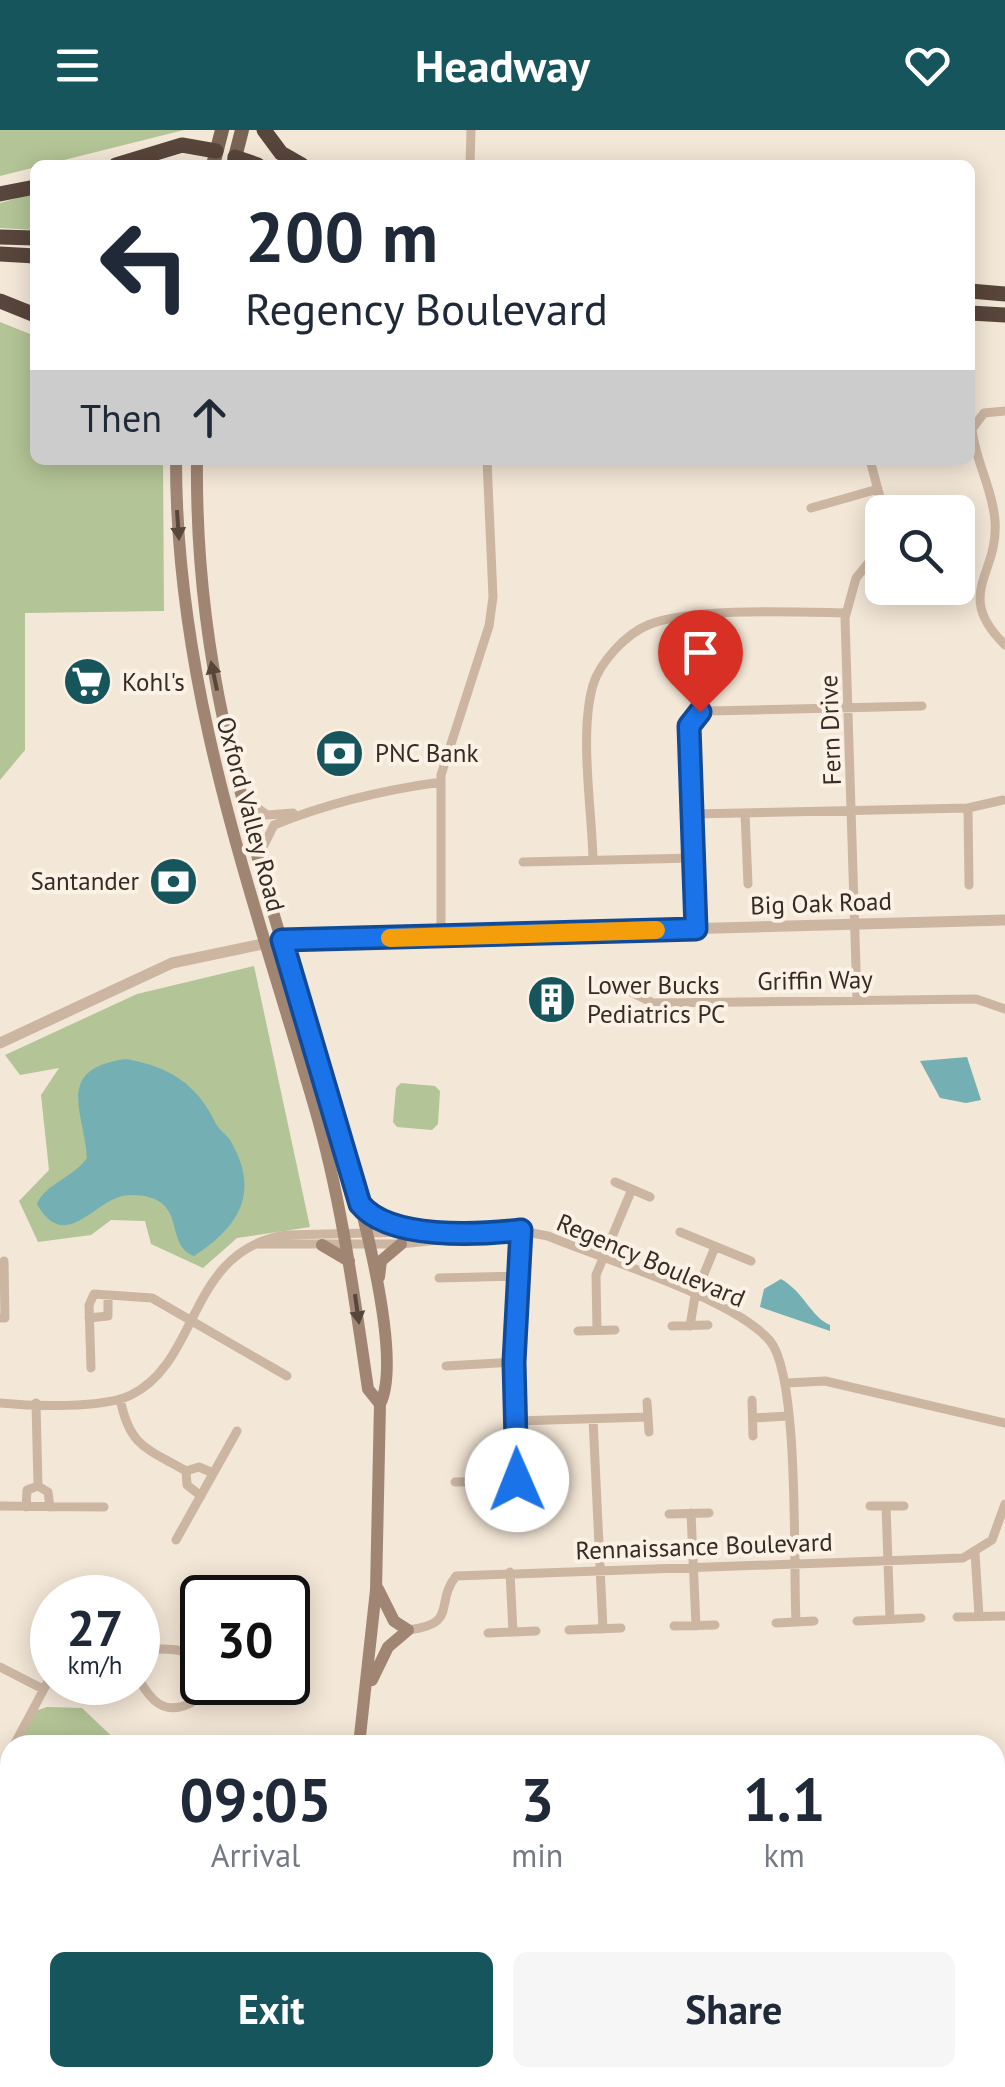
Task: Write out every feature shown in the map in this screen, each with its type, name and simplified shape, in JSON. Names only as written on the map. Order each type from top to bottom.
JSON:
[{"type":"highway","points":[[133,160],[182,146],[212,130]]},
{"type":"highway","points":[[264,130],[280,153],[293,160]]},
{"type":"highway","points":[[182,146],[215,158]]},
{"type":"highway","points":[[0,194],[30,188]]},
{"type":"highway","points":[[0,236],[30,238]]},
{"type":"highway","points":[[0,254],[30,256]]},
{"type":"highway","points":[[975,292],[1005,294]]},
{"type":"highway","points":[[0,301],[30,312]]},
{"type":"highway","points":[[975,313],[1005,315]]},
{"type":"main road","points":[[215,158],[222,130]]},
{"type":"main road","points":[[234,160],[242,130]]},
{"type":"main road","name":"Oxford Valley Road","points":[[176,465],[181,560],[197,690],[218,786],[315,1108],[349,1261],[368,1388],[380,1404]]},
{"type":"main road","name":"Oxford Valley Road","points":[[197,465],[200,590],[211,660],[258,855],[360,1204],[389,1386],[380,1404],[376,1583],[360,1735]]},
{"type":"main road","points":[[360,1204],[384,1224],[428,1230]]},
{"type":"main road","points":[[377,1294],[381,1262],[401,1244]]},
{"type":"main road","points":[[322,1246],[349,1261]]},
{"type":"main road","points":[[367,1691],[388,1647],[408,1630],[387,1611],[376,1583]]},
{"type":"street","points":[[470,160],[471,130]]},
{"type":"street","points":[[975,424],[984,413],[1005,412]]},
{"type":"street","points":[[975,437],[1000,512],[978,600],[981,615],[1005,645]]},
{"type":"street","points":[[441,936],[441,782],[494,597],[487,465]]},
{"type":"street","points":[[871,465],[880,495]]},
{"type":"street","points":[[811,508],[878,488]]},
{"type":"street","name":"Fern Drive","points":[[857,1000],[846,613],[856,578],[865,567]]},
{"type":"street","points":[[594,860],[588,712],[594,682],[635,631],[652,622],[695,617],[846,613]]},
{"type":"street","points":[[696,929],[689,726],[692,716],[710,711],[922,706]]},
{"type":"street","points":[[258,855],[266,833],[274,825],[311,810],[388,790],[441,782]]},
{"type":"street","points":[[243,798],[267,815],[311,810]]},
{"type":"street","points":[[693,814],[968,808],[1003,800]]},
{"type":"street","points":[[968,808],[969,885]]},
{"type":"street","points":[[745,812],[748,884]]},
{"type":"street","points":[[523,862],[694,858]]},
{"type":"street","name":"Big Oak Road","points":[[0,1044],[172,963],[282,940],[1005,920]]},
{"type":"street","name":"Griffin Way","points":[[627,990],[653,1003],[976,998],[1005,1009]]},
{"type":"street","points":[[615,1182],[650,1196]]},
{"type":"street","points":[[597,1330],[596,1275],[632,1189]]},
{"type":"street","name":"Regency Boulevard","points":[[368,1240],[428,1230],[452,1230],[463,1236]]},
{"type":"street","points":[[517,1480],[514,1362],[521,1230]]},
{"type":"street","name":"Regency Boulevard","points":[[368,1240],[401,1244],[521,1230],[548,1236],[696,1296],[747,1322],[770,1341],[787,1383],[796,1622]]},
{"type":"street","points":[[680,1232],[751,1261]]},
{"type":"street","points":[[0,1403],[120,1400],[143,1388],[158,1373],[227,1262],[259,1244],[286,1235],[368,1240]]},
{"type":"street","points":[[259,1244],[322,1246],[345,1240]]},
{"type":"street","points":[[690,1326],[696,1296],[716,1247]]},
{"type":"street","points":[[0,1318],[5,1318],[4,1261]]},
{"type":"street","points":[[439,1278],[518,1276]]},
{"type":"street","points":[[89,1318],[108,1316],[108,1296]]},
{"type":"street","points":[[91,1368],[90,1297],[108,1296],[152,1298],[287,1376]]},
{"type":"street","points":[[672,1326],[708,1325]]},
{"type":"street","points":[[578,1331],[615,1330]]},
{"type":"street","points":[[446,1366],[514,1362]]},
{"type":"street","points":[[787,1383],[825,1381],[1005,1423]]},
{"type":"street","points":[[120,1400],[126,1430],[134,1442],[186,1471],[199,1467],[213,1473]]},
{"type":"street","points":[[752,1400],[753,1436]]},
{"type":"street","points":[[647,1402],[649,1432]]},
{"type":"street","points":[[36,1403],[38,1486]]},
{"type":"street","points":[[753,1418],[788,1416]]},
{"type":"street","points":[[516,1421],[648,1417]]},
{"type":"street","points":[[593,1418],[603,1629]]},
{"type":"street","points":[[176,1540],[237,1431]]},
{"type":"street","points":[[186,1471],[187,1485],[200,1496]]},
{"type":"street","points":[[455,1482],[555,1480]]},
{"type":"street","points":[[26,1506],[28,1490],[38,1486]]},
{"type":"street","points":[[38,1486],[48,1492],[50,1507]]},
{"type":"street","points":[[979,1616],[975,1553],[1001,1533],[1005,1504]]},
{"type":"street","points":[[0,1506],[104,1507]]},
{"type":"street","points":[[870,1506],[904,1506]]},
{"type":"street","points":[[886,1506],[890,1620]]},
{"type":"street","points":[[691,1513],[696,1626]]},
{"type":"street","points":[[669,1514],[709,1513]]},
{"type":"street","name":"Rennaissance Boulevard","points":[[408,1630],[429,1628],[443,1617],[456,1576],[963,1558],[975,1553]]},
{"type":"street","points":[[510,1572],[513,1632]]},
{"type":"street","points":[[957,1617],[1005,1616]]},
{"type":"street","points":[[858,1621],[920,1618]]},
{"type":"street","points":[[776,1623],[814,1621]]},
{"type":"street","points":[[674,1626],[714,1625]]},
{"type":"street","points":[[569,1630],[621,1628]]},
{"type":"street","points":[[488,1633],[536,1631]]},
{"type":"street","points":[[0,1667],[30,1682]]},
{"type":"street","points":[[160,1704],[174,1710],[184,1705]]},
{"type":"street","points":[[19,1735],[35,1705]]},
{"type":"green space","points":[[0,130],[184,130],[64,160],[30,160],[30,168],[0,176]]},
{"type":"green space","points":[[30,194],[30,230],[0,228],[0,203]]},
{"type":"green space","points":[[0,322],[30,334],[30,465],[163,465],[164,611],[25,613],[25,750],[0,780]]},
{"type":"green space","points":[[254,966],[310,1227],[237,1238],[203,1268],[151,1244],[145,1221],[111,1220],[91,1235],[38,1242],[19,1201],[49,1170],[41,1095],[59,1068],[20,1075],[5,1055],[137,994]]},
{"type":"green space","points":[[401,1083],[435,1086],[440,1091],[438,1124],[432,1130],[397,1127],[393,1122],[396,1088]]},
{"type":"green space","points":[[47,1707],[82,1708],[110,1735],[20,1735],[32,1712]]},
{"type":"water","points":[[967,1057],[981,1100],[966,1103],[940,1098],[920,1061]]},
{"type":"water","points":[[126,1059],[155,1066],[190,1087],[230,1140],[239,1159],[244,1176],[240,1207],[223,1233],[194,1256],[179,1241],[161,1202],[148,1197],[117,1198],[81,1219],[59,1225],[48,1219],[37,1204],[46,1191],[87,1158],[79,1109],[81,1082],[104,1064]]},
{"type":"water","points":[[781,1279],[830,1325],[830,1331],[760,1307],[764,1289]]},
{"type":"slow traffic","points":[[390,938],[656,930]]},
{"type":"place","name":"Kohl's","points":[[87,682]]},
{"type":"place","name":"PNC Bank","points":[[340,753]]},
{"type":"place","name":"Santander","points":[[174,881]]},
{"type":"place","name":"Lower Bucks Pediatrics PC","points":[[552,999]]},
{"type":"route","points":[[517,1480],[514,1362],[521,1230],[463,1236],[452,1230],[384,1224],[360,1204],[282,940],[696,929],[689,726],[692,716],[700,712]]}]
